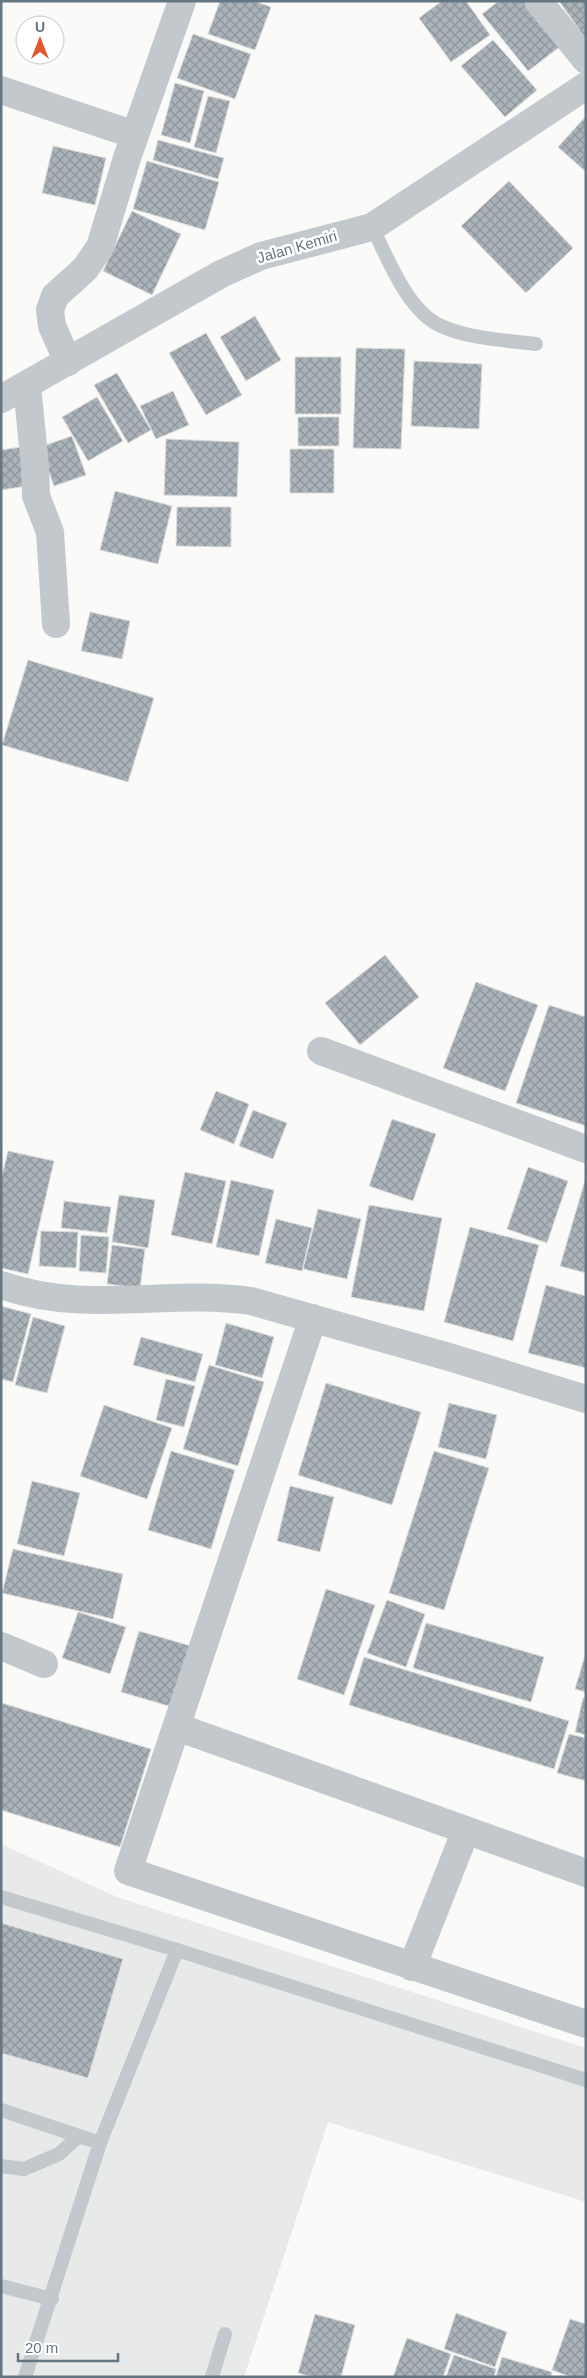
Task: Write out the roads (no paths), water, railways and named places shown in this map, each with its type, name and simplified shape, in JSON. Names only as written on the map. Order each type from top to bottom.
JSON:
[{"type":"street","points":[[68,362],[52,326],[50,310],[55,296],[85,269],[100,247],[135,135],[182,1]]},
{"type":"street","points":[[538,1],[586,60]]},
{"type":"street","name":"Jalan Kemiri","points":[[1,399],[27,386],[221,274],[261,256],[372,227],[586,86]]},
{"type":"street","points":[[1,90],[135,135]]},
{"type":"street","points":[[27,386],[36,496],[50,532],[56,624]]},
{"type":"street","points":[[322,1051],[586,1149]]},
{"type":"street","points":[[1,1285],[26,1294],[83,1301],[108,1302],[222,1297],[251,1301],[449,1356],[586,1399]]},
{"type":"street","points":[[313,1318],[128,1871],[586,2024]]},
{"type":"street","points":[[1,1646],[44,1664]]},
{"type":"street","points":[[177,1727],[586,1873]]},
{"type":"street","points":[[412,1967],[466,1830]]},
{"type":"lane","points":[[372,227],[408,297],[422,313],[434,322],[440,326],[468,334],[536,344]]},
{"type":"lane","points":[[1,1897],[177,1950],[586,2080]]},
{"type":"lane","points":[[25,2377],[52,2298],[100,2143],[177,1950]]},
{"type":"lane","points":[[1,2110],[100,2143]]},
{"type":"lane","points":[[1,2166],[24,2169],[59,2154],[79,2136]]},
{"type":"lane","points":[[1,2286],[52,2298]]},
{"type":"lane","points":[[212,2377],[225,2334]]}]
